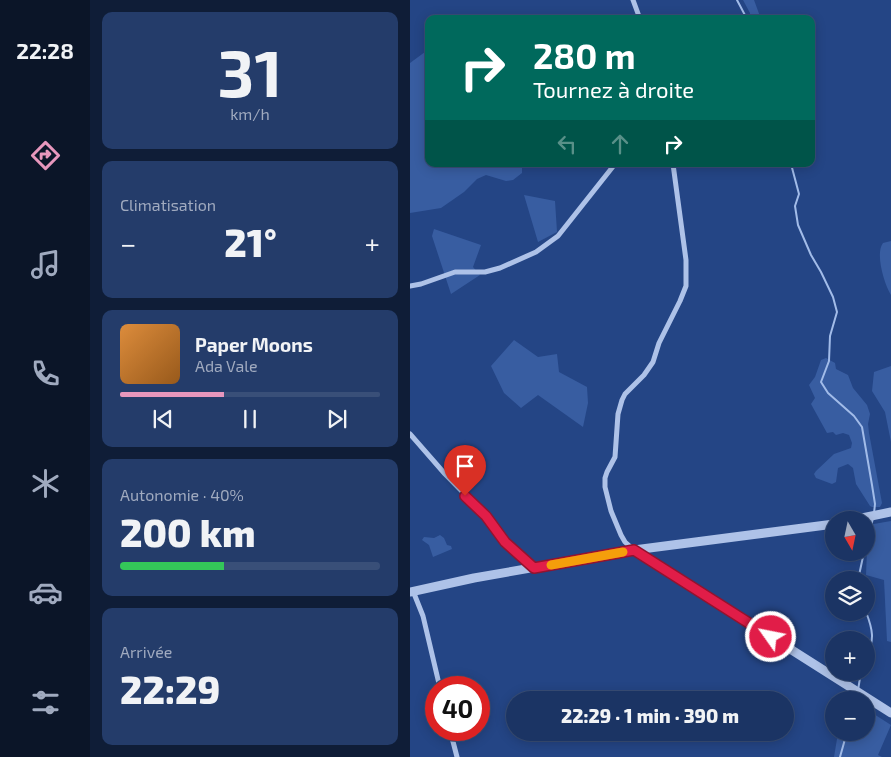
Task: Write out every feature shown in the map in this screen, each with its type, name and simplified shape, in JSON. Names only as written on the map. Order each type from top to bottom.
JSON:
[{"type":"street","points":[[633,0],[639,15]]},
{"type":"street","points":[[410,286],[455,272],[485,272],[500,268],[536,252],[558,236],[613,167]]},
{"type":"street","points":[[673,167],[684,235],[686,286],[659,343],[653,362],[622,400],[618,414],[615,457],[605,478],[605,487],[611,511],[625,542],[634,550],[891,713]]},
{"type":"street","points":[[410,434],[445,474],[486,516],[505,542],[534,568]]},
{"type":"street","points":[[875,515],[891,512]]},
{"type":"street","points":[[437,676],[423,616],[411,592],[634,550],[825,525]]},
{"type":"street","points":[[453,741],[457,757]]},
{"type":"shaded area","points":[[743,0],[754,0],[760,15],[750,15]]},
{"type":"shaded area","points":[[425,52],[425,167],[522,167],[522,173],[513,180],[506,181],[486,175],[477,179],[464,192],[441,208],[410,213],[410,63]]},
{"type":"shaded area","points":[[524,195],[555,201],[557,232],[538,242]]},
{"type":"shaded area","points":[[434,229],[481,245],[473,267],[480,275],[451,294],[432,236]]},
{"type":"shaded area","points":[[891,241],[891,295],[883,276],[880,254],[883,243]]},
{"type":"shaded area","points":[[514,340],[538,357],[557,354],[559,372],[587,387],[588,403],[583,427],[538,395],[521,408],[504,393],[491,366]]},
{"type":"shaded area","points":[[826,358],[835,363],[836,369],[848,375],[853,388],[867,405],[870,414],[869,433],[882,503],[880,507],[870,506],[856,484],[853,468],[848,464],[838,468],[836,482],[832,484],[816,478],[814,474],[834,454],[851,448],[852,443],[849,435],[843,433],[836,435],[833,432],[827,433],[811,404],[815,398],[809,385],[815,377],[821,360]]},
{"type":"shaded area","points":[[891,366],[891,442],[885,412],[872,391],[874,372]]},
{"type":"shaded area","points":[[891,521],[891,642],[887,641],[884,580],[875,578],[875,571],[866,571],[867,561],[875,561],[875,524]]},
{"type":"shaded area","points":[[440,535],[452,549],[433,557],[429,545],[422,540],[424,537],[434,538]]},
{"type":"shaded area","points":[[875,715],[891,725],[878,755],[882,757],[834,757],[837,741],[875,741]]},
{"type":"waterway","points":[[737,0],[745,15]]},
{"type":"waterway","points":[[792,167],[799,194],[795,206],[798,225],[833,297],[837,312],[830,336],[829,361],[821,382],[828,393],[854,416],[862,427],[875,504],[874,511]]},
{"type":"waterway","points":[[860,571],[862,561]]},
{"type":"waterway","points":[[869,621],[871,631]]},
{"type":"waterway","points":[[858,690],[860,681]]},
{"type":"waterway","points":[[840,757],[844,741]]},
{"type":"slow traffic","points":[[551,565],[623,552]]},
{"type":"route","points":[[465,496],[486,516],[505,542],[534,568],[634,550],[771,637]]}]
